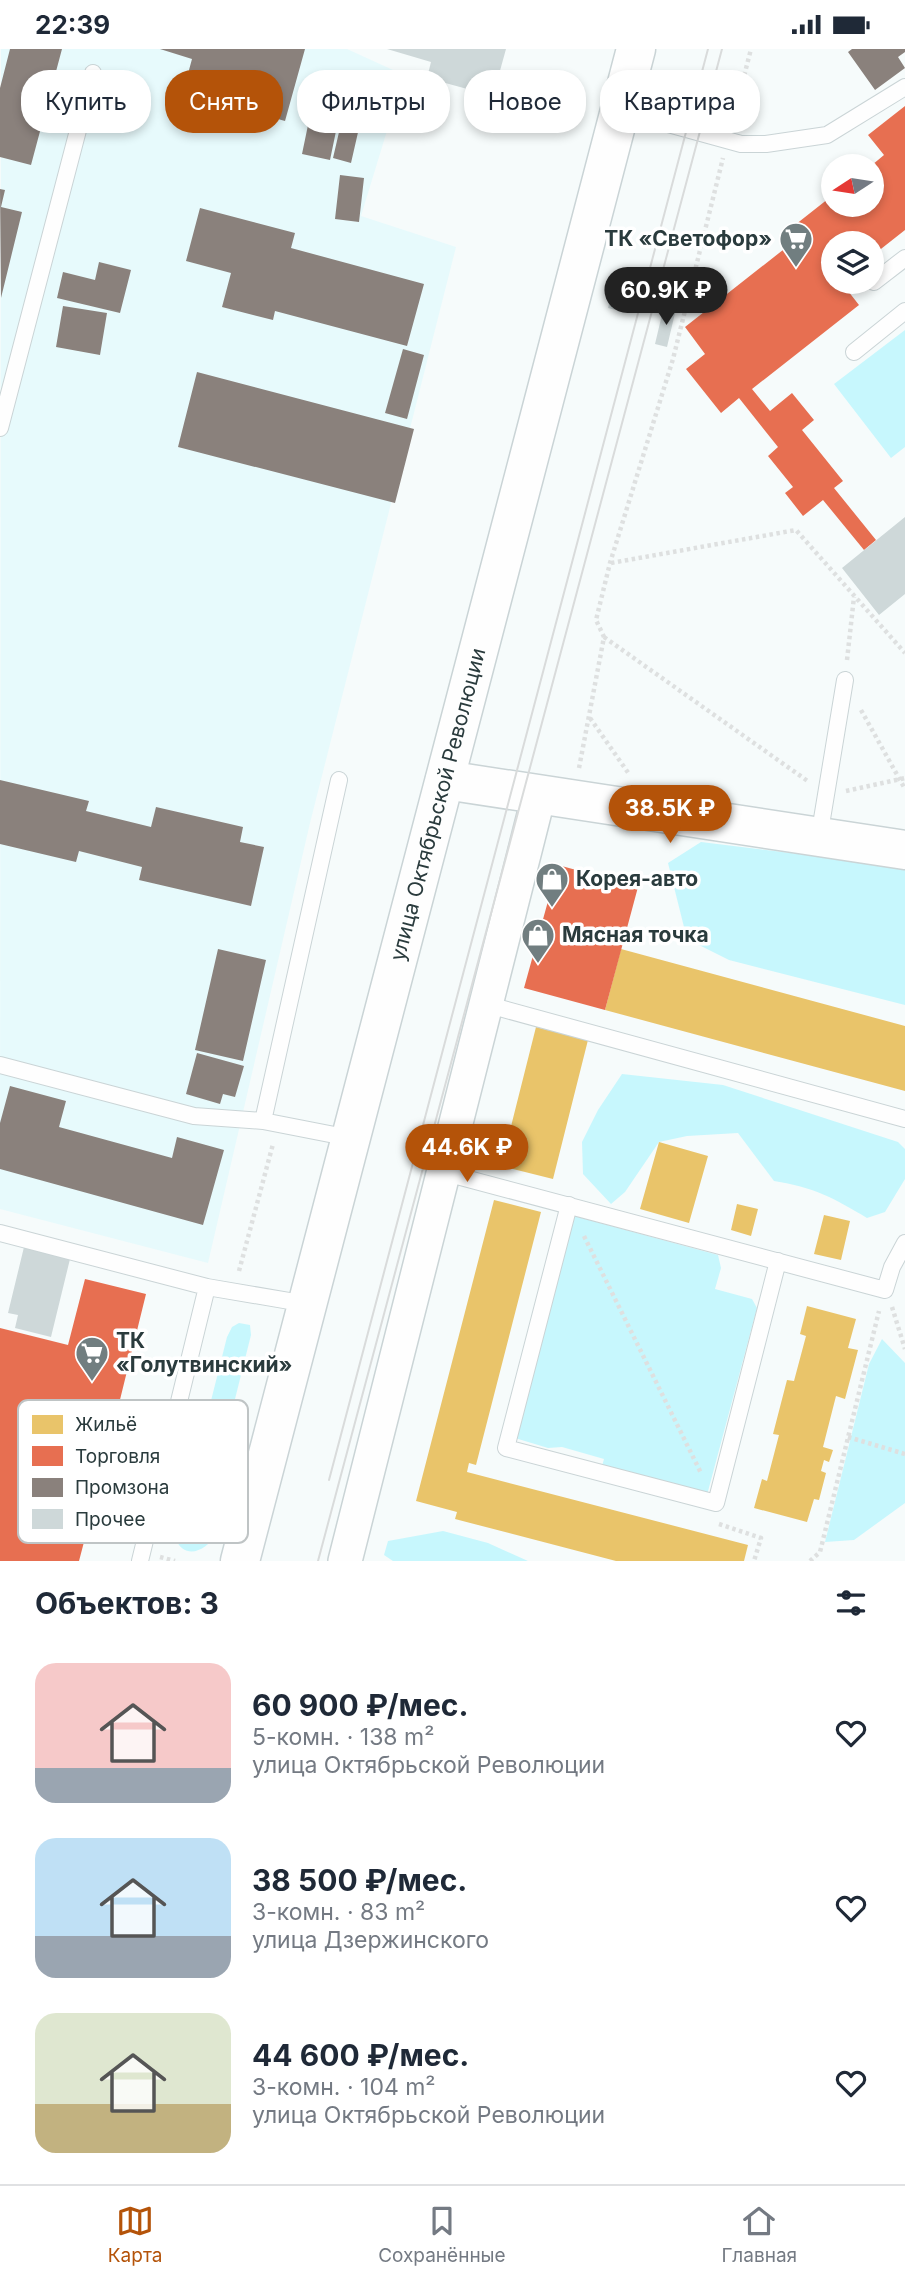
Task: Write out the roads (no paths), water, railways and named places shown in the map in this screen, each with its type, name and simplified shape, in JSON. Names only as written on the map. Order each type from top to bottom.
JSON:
[{"type":"main road","name":"улица Октябрьской Революции","points":[[248,1530],[636,49]]},
{"type":"main road","points":[[445,780],[905,850]]},
{"type":"main road","name":"улица Октябрьской Революции","points":[[240,1561],[245,1543]]},
{"type":"street","points":[[345,1561],[485,1004],[556,798]]},
{"type":"lane","points":[[700,133],[741,144],[766,144],[827,135],[905,87]]},
{"type":"lane","points":[[0,428],[77,133]]},
{"type":"lane","points":[[884,274],[905,258]]},
{"type":"lane","points":[[854,352],[905,311]]},
{"type":"lane","points":[[819,837],[845,680]]},
{"type":"lane","points":[[271,1122],[339,780]]},
{"type":"lane","points":[[485,1004],[905,1119]]},
{"type":"lane","points":[[0,1065],[194,1116],[271,1122],[350,1138]]},
{"type":"lane","points":[[442,1173],[885,1290],[898,1268],[905,1243]]},
{"type":"lane","points":[[569,1205],[506,1448],[716,1503],[778,1261]]},
{"type":"lane","points":[[0,1233],[207,1287],[307,1304]]},
{"type":"lane","points":[[179,1400],[207,1287]]},
{"type":"lane","points":[[140,1561],[144,1543]]},
{"type":"tram line","points":[[329,1480],[708,49]]},
{"type":"tram line","points":[[318,1561],[722,49]]},
{"type":"place","name":"ТК «Светофор»","points":[[796,269]]},
{"type":"place","name":"Корея-авто","points":[[552,909]]},
{"type":"place","name":"Мясная точка","points":[[538,965]]},
{"type":"place","name":"ТК «Голутвинский»","points":[[92,1383]]}]
